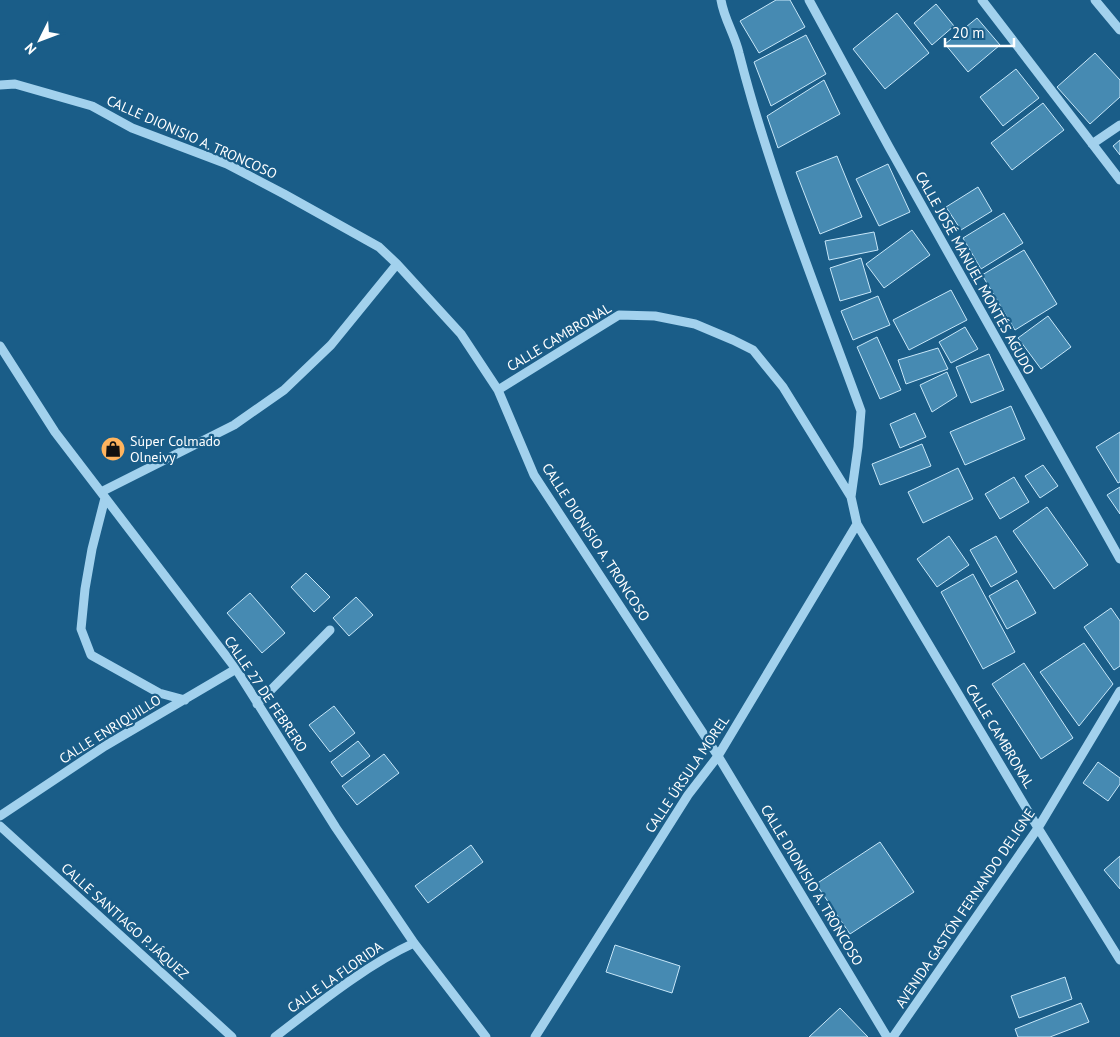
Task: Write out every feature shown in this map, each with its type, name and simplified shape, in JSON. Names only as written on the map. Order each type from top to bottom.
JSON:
[{"type":"street","points":[[721,0],[723,11],[737,45],[768,152],[861,412],[851,498]]},
{"type":"street","name":"CALLE JOSÉ MANUEL MONTÉS AGUDO","points":[[809,0],[889,147],[1120,559]]},
{"type":"street","points":[[982,0],[1120,180]]},
{"type":"street","points":[[1095,0],[1120,30]]},
{"type":"street","name":"CALLE DIONISIO A. TRONCOSO","points":[[0,84],[15,84],[92,106],[132,128],[227,164],[379,247],[397,264],[461,334],[498,390],[534,474],[718,756],[888,1037]]},
{"type":"street","points":[[1092,144],[1120,125]]},
{"type":"street","points":[[185,700],[159,692],[91,654],[81,629],[85,589],[103,495],[234,425],[284,390],[331,345],[397,264]]},
{"type":"street","name":"CALLE CAMBRONAL","points":[[498,390],[618,315],[655,316],[695,324],[753,350],[783,386],[851,498],[857,524],[1038,828],[1120,960]]},
{"type":"street","name":"CALLE 27 DE FEBRERO","points":[[0,346],[56,432],[236,669],[336,828],[414,943],[486,1037]]},
{"type":"street","name":"CALLE ÚRSULA MOREL","points":[[535,1037],[688,795],[718,756],[857,524]]},
{"type":"street","points":[[258,704],[330,630]]},
{"type":"street","name":"CALLE ENRIQUILLO","points":[[0,816],[105,746],[236,669]]},
{"type":"street","name":"AVENIDA GASTÓN FERNANDO DELIGNE","points":[[893,1037],[1038,828],[1120,692]]},
{"type":"street","name":"CALLE SANTIAGO P. JÁQUEZ","points":[[0,826],[232,1037]]},
{"type":"street","name":"CALLE LA FLORIDA","points":[[274,1037],[395,952],[414,943]]},
{"type":"building","points":[[776,0],[790,0],[805,27],[759,53],[740,21]]},
{"type":"building","points":[[936,4],[954,26],[932,45],[914,23]]},
{"type":"building","points":[[897,13],[929,53],[885,89],[853,49]]},
{"type":"building","points":[[977,18],[1000,45],[968,72],[945,44]]},
{"type":"building","points":[[806,35],[826,74],[771,106],[754,62]]},
{"type":"building","points":[[1095,53],[1120,80],[1120,97],[1090,124],[1057,87]]},
{"type":"building","points":[[1016,69],[1039,98],[1003,126],[980,97]]},
{"type":"building","points":[[824,80],[840,114],[778,148],[767,116]]},
{"type":"building","points":[[1043,103],[1064,130],[1012,170],[991,143]]},
{"type":"building","points":[[1120,140],[1120,155],[1113,146]]},
{"type":"building","points":[[837,156],[862,217],[820,234],[796,172]]},
{"type":"building","points":[[888,164],[910,212],[879,226],[856,179]]},
{"type":"building","points":[[978,187],[992,211],[961,230],[946,207]]},
{"type":"building","points":[[1004,213],[1023,243],[981,269],[963,238]]},
{"type":"building","points":[[912,230],[930,255],[884,288],[866,264]]},
{"type":"building","points":[[874,232],[878,250],[829,260],[825,241]]},
{"type":"building","points":[[1024,250],[1057,304],[1015,330],[982,275]]},
{"type":"building","points":[[861,258],[871,292],[840,301],[830,268]]},
{"type":"building","points":[[951,290],[967,320],[909,350],[893,320]]},
{"type":"building","points":[[878,296],[890,325],[853,340],[841,311]]},
{"type":"building","points":[[1048,316],[1071,347],[1041,369],[1018,338]]},
{"type":"building","points":[[965,327],[978,349],[951,363],[939,342]]},
{"type":"building","points":[[877,337],[901,390],[880,399],[857,347]]},
{"type":"building","points":[[938,348],[948,369],[906,384],[898,360]]},
{"type":"building","points":[[989,354],[1004,390],[971,403],[956,367]]},
{"type":"building","points":[[947,372],[957,396],[932,412],[920,385]]},
{"type":"building","points":[[1011,406],[1025,439],[965,465],[950,432]]},
{"type":"building","points":[[915,413],[926,437],[900,448],[890,424]]},
{"type":"building","points":[[1120,432],[1120,482],[1118,483],[1096,447]]},
{"type":"building","points":[[922,444],[931,466],[880,485],[872,464]]},
{"type":"building","points":[[1043,465],[1058,486],[1040,498],[1025,476]]},
{"type":"building","points":[[958,468],[973,499],[923,523],[908,492]]},
{"type":"building","points":[[1014,477],[1029,502],[1000,519],[985,494]]},
{"type":"building","points":[[1120,487],[1120,514],[1107,495]]},
{"type":"building","points":[[1047,507],[1088,565],[1054,589],[1013,531]]},
{"type":"building","points":[[949,536],[969,565],[937,587],[917,559]]},
{"type":"building","points":[[996,536],[1017,572],[991,587],[970,550]]},
{"type":"building","points":[[306,573],[330,597],[314,612],[291,587]]},
{"type":"building","points":[[973,574],[1015,652],[983,669],[941,592]]},
{"type":"building","points":[[1017,580],[1036,613],[1007,629],[989,596]]},
{"type":"building","points":[[250,593],[285,633],[262,653],[227,613]]},
{"type":"building","points":[[356,597],[373,615],[349,636],[333,618]]},
{"type":"building","points":[[1111,608],[1120,621],[1120,666],[1114,670],[1084,627]]},
{"type":"building","points":[[1084,643],[1113,684],[1079,726],[1040,672]]},
{"type":"building","points":[[1024,663],[1073,738],[1041,759],[992,684]]},
{"type":"building","points":[[334,706],[355,733],[330,752],[309,725]]},
{"type":"building","points":[[358,741],[370,756],[342,777],[331,762]]},
{"type":"building","points":[[384,754],[399,773],[357,805],[342,786]]},
{"type":"building","points":[[1098,762],[1120,778],[1120,784],[1108,801],[1083,783]]},
{"type":"building","points":[[880,842],[914,892],[850,934],[816,884]]},
{"type":"building","points":[[471,845],[483,862],[428,903],[415,886]]},
{"type":"building","points":[[1120,856],[1120,889],[1104,870]]},
{"type":"building","points":[[615,945],[680,966],[672,993],[606,972]]},
{"type":"building","points":[[1065,977],[1072,999],[1019,1018],[1011,996]]},
{"type":"building","points":[[1081,1003],[1089,1022],[1050,1037],[1018,1037],[1015,1029]]},
{"type":"building","points":[[840,1008],[868,1037],[809,1037]]},
{"type":"place","name":"Súper Colmado Olneivy","points":[[113,449]]}]
